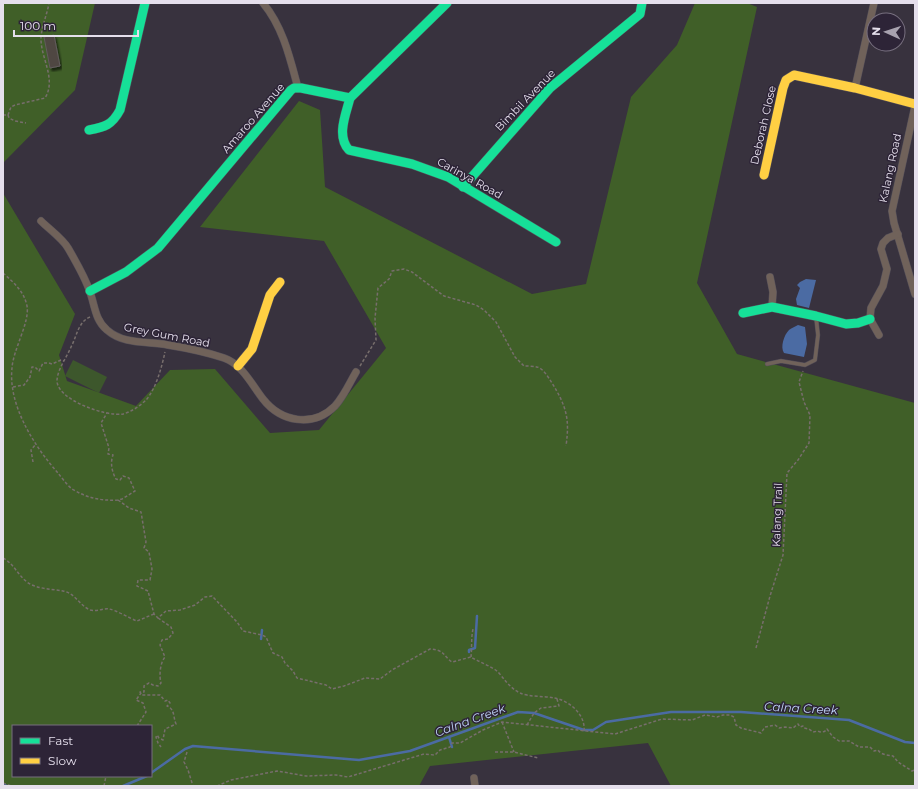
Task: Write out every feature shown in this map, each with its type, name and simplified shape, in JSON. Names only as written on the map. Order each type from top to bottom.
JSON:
[{"type":"street","points":[[89,130],[108,126],[112,123],[120,110],[145,3]]},
{"type":"street","points":[[262,3],[269,11],[282,35],[298,88]]},
{"type":"street","points":[[350,98],[447,3]]},
{"type":"street","name":"Bimbil Avenue","points":[[463,187],[550,88],[640,14],[642,3]]},
{"type":"street","points":[[855,88],[874,3]]},
{"type":"street","name":"Deborah Close","points":[[764,175],[783,88],[786,80],[794,75],[855,88],[915,105]]},
{"type":"street","name":"Amaroo Avenue","points":[[90,291],[135,266],[158,248],[291,90],[298,88],[350,98]]},
{"type":"street","name":"Carinya Road","points":[[350,98],[341,136],[345,147],[349,150],[422,167],[448,177],[556,242]]},
{"type":"street","name":"Kalang Road","points":[[915,105],[892,211],[894,223],[915,294]]},
{"type":"street","name":"Grey Gum Road","points":[[41,220],[68,247],[90,291],[96,315],[101,323],[107,330],[120,338],[128,341],[167,345],[223,357],[230,360],[238,366],[270,406],[286,417],[297,420],[314,418],[328,412],[336,405],[356,372]]},
{"type":"street","points":[[879,335],[870,319],[871,308],[882,286],[886,269],[881,249],[883,243],[888,238],[898,234]]},
{"type":"street","points":[[770,277],[773,292],[772,307]]},
{"type":"street","points":[[238,366],[252,349],[270,295],[280,282]]},
{"type":"street","points":[[743,313],[772,307],[846,324],[858,323],[870,319]]},
{"type":"lane","points":[[767,364],[781,360],[805,365],[815,360],[818,335],[816,316]]},
{"type":"path","points":[[8,115],[11,107],[14,105],[46,98],[49,92],[50,83],[42,50],[41,38],[43,22],[49,3]]},
{"type":"path","points":[[3,116],[8,115]]},
{"type":"path","points":[[8,115],[9,118],[15,121],[26,123]]},
{"type":"path","points":[[356,372],[376,340],[375,318],[378,288],[389,279],[392,271],[404,269],[412,272],[444,296],[476,305],[484,310],[496,322],[515,357],[524,366],[538,367],[546,373],[563,403],[567,416],[568,430],[566,446]]},
{"type":"path","points":[[3,273],[22,291],[28,308],[12,367],[12,387],[28,433],[52,466],[71,488],[92,499],[118,500],[135,491],[129,478],[124,476],[120,480],[116,479],[113,474],[111,461],[113,455],[108,454],[109,448],[101,423],[108,413]]},
{"type":"path","points":[[96,315],[85,319],[80,326],[64,361],[57,381],[65,396],[82,405],[108,413],[123,414],[136,408],[147,399],[163,367],[167,345]]},
{"type":"path","points":[[12,387],[24,385],[30,377],[32,367],[35,367],[39,371],[43,363],[49,362],[52,364],[61,360],[64,361]]},
{"type":"path","name":"Kalang Trail","points":[[756,648],[783,555],[786,473],[798,460],[809,443],[810,415],[804,402],[799,382],[805,365]]},
{"type":"path","points":[[33,462],[31,450],[36,444]]},
{"type":"path","points":[[118,500],[129,508],[141,512],[146,542],[144,548],[149,552],[152,569],[150,580],[138,580],[137,586],[148,591],[154,614],[171,627],[173,633],[168,639],[162,640],[160,645],[166,657],[163,660],[161,669],[161,683],[158,686],[149,683],[146,684],[144,686],[144,692],[140,692],[141,693],[136,700],[143,703],[146,712],[138,725]]},
{"type":"path","points":[[3,558],[10,562],[27,582],[74,595],[82,604],[91,610],[95,611],[108,609],[137,621],[154,614]]},
{"type":"path","points":[[158,618],[166,611],[180,610],[195,605],[205,597],[212,596],[237,622],[242,631],[262,634],[266,637],[273,653],[282,657],[297,678],[326,685],[332,689],[365,678],[380,680],[392,670],[430,649],[436,649],[446,655],[452,662],[471,657],[497,671],[508,685],[521,694],[557,699],[567,704],[578,712],[584,722],[584,732]]},
{"type":"path","points":[[471,657],[473,629]]},
{"type":"path","points":[[141,693],[142,695],[147,696],[160,695],[165,701],[168,700],[170,702],[167,706],[171,708],[174,713],[173,720],[176,724],[165,729],[163,740],[157,736],[156,737],[161,748]]},
{"type":"path","points":[[527,725],[534,713],[541,708],[558,706],[557,699]]},
{"type":"path","points":[[217,786],[231,780],[277,771],[306,776],[336,775],[348,777],[424,754],[435,755],[440,750],[450,747],[452,743],[460,743],[483,730],[502,722],[584,732],[615,734],[662,719],[692,720],[705,715],[717,717],[730,715],[734,717],[736,725],[740,728],[761,733],[765,727],[775,725],[779,728],[793,728],[798,724],[800,727],[802,726],[813,732],[818,730],[820,732],[824,732],[828,729],[833,737],[839,741],[848,741],[859,747],[870,747],[874,751],[878,750],[886,755],[893,756],[898,762],[912,771],[915,770]]},
{"type":"path","points":[[502,722],[514,752]]},
{"type":"path","points":[[187,752],[184,762],[188,770],[192,786]]},
{"type":"path","points":[[496,752],[514,752],[538,758]]},
{"type":"path","points":[[3,783],[11,786]]},
{"type":"green space","points":[[3,3],[95,3],[75,90],[3,163]]},
{"type":"green space","points":[[695,3],[747,3],[757,7],[697,283],[737,354],[915,403],[915,786],[671,786],[648,743],[430,766],[419,786],[3,786],[3,193],[75,314],[59,355],[67,381],[136,406],[170,370],[215,369],[270,433],[319,430],[386,348],[324,241],[200,227],[299,101],[320,110],[325,187],[532,294],[586,284],[631,97],[677,45]]},
{"type":"green space","points":[[73,360],[107,377],[99,393],[65,376]]},
{"type":"water","points":[[806,279],[816,280],[809,308],[797,305],[796,299],[800,288],[797,285]]},
{"type":"water","points":[[798,325],[805,327],[807,344],[804,357],[784,353],[783,350],[783,341],[787,332]]},
{"type":"building","points":[[54,35],[60,66],[50,68],[44,37]]},
{"type":"waterway","points":[[469,652],[469,650],[475,648],[477,616]]},
{"type":"waterway","points":[[261,639],[262,630]]},
{"type":"waterway","name":"Calna Creek","points":[[152,772],[185,749],[193,746],[359,760],[410,751],[518,712],[534,713],[584,730],[593,730],[606,722],[671,712],[741,712],[849,720],[905,742],[915,743]]},
{"type":"waterway","points":[[449,737],[452,747]]},
{"type":"waterway","name":"Calna Creek","points":[[123,786],[145,777]]},
{"type":"waterway","name":"Calna Creek","points":[[3,784],[7,786]]},
{"type":"traffic: fast","points":[[89,130],[108,124],[114,119],[120,110],[145,3]]},
{"type":"traffic: fast","points":[[90,291],[126,272],[158,248],[291,90],[294,88],[301,88],[350,98],[447,3]]},
{"type":"traffic: fast","points":[[463,187],[550,88],[640,14],[642,3]]},
{"type":"traffic: fast","points":[[350,98],[343,125],[343,138],[349,150],[412,164],[448,177],[556,242]]},
{"type":"traffic: fast","points":[[743,313],[772,307],[846,324],[858,323],[870,319]]},
{"type":"traffic: slow","points":[[764,175],[783,88],[786,80],[794,75],[855,88],[915,104]]},
{"type":"traffic: slow","points":[[238,366],[252,349],[270,295],[280,282]]}]
